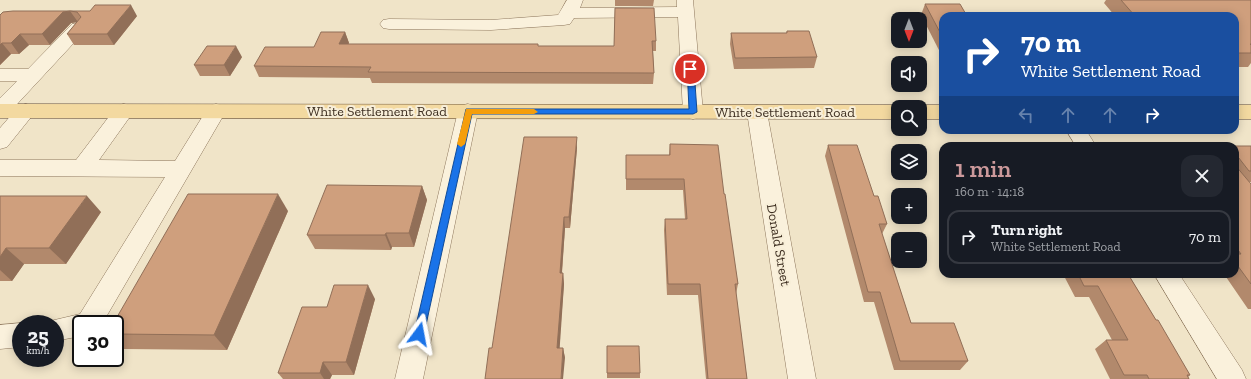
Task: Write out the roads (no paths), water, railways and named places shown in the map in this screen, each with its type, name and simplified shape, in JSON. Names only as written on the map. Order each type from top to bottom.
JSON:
[{"type":"main road","name":"White Settlement Road","points":[[0,111],[891,112]]},
{"type":"main road","points":[[927,112],[939,112]]},
{"type":"main road","points":[[1239,112],[1251,112]]},
{"type":"street","points":[[389,24],[491,26],[564,20],[572,7],[685,6],[693,112]]},
{"type":"street","points":[[0,111],[78,28]]},
{"type":"street","points":[[0,76],[33,75]]},
{"type":"street","points":[[0,142],[26,111]]},
{"type":"street","points":[[82,168],[124,111]]},
{"type":"street","points":[[93,315],[216,111]]},
{"type":"street","points":[[409,379],[468,111]]},
{"type":"street","name":"Donald Street","points":[[757,112],[802,379]]},
{"type":"street","points":[[0,168],[181,169]]},
{"type":"street","points":[[1169,278],[1232,379]]},
{"type":"street","points":[[0,337],[12,336]]}]
